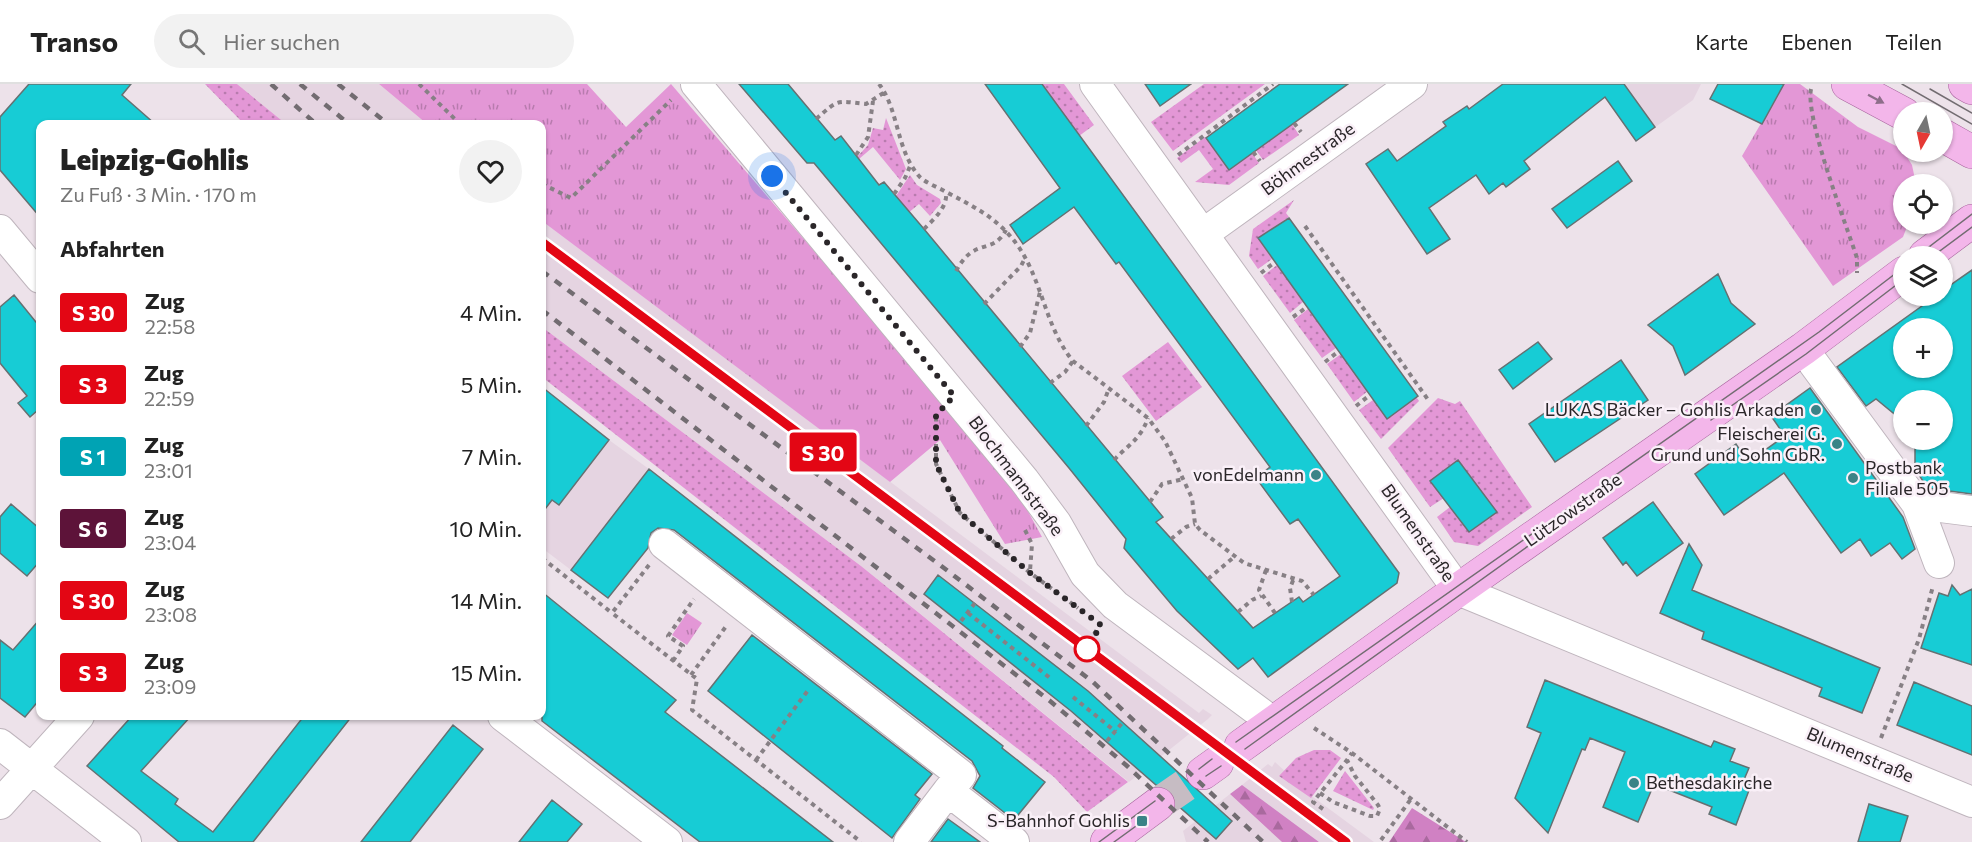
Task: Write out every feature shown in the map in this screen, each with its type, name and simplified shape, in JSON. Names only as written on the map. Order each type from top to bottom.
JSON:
[{"type":"main road","points":[[1848,84],[1893,108]]},
{"type":"main road","points":[[1965,84],[1972,88]]},
{"type":"main road","points":[[1953,141],[1972,152]]},
{"type":"main road","points":[[1938,246],[1972,221]]},
{"type":"main road","name":"Lützowstraße","points":[[1220,761],[1458,590],[1803,350],[1893,281]]},
{"type":"main road","points":[[1107,842],[1158,804]]},
{"type":"street","name":"Blochmannstraße","points":[[696,84],[1056,523],[1085,574],[1115,605],[1282,717]]},
{"type":"street","name":"Blumenstraße","points":[[1095,84],[1458,590],[1972,802]]},
{"type":"street","name":"Böhmestraße","points":[[1203,234],[1412,84]]},
{"type":"street","points":[[0,230],[36,273]]},
{"type":"street","points":[[1803,350],[1923,497],[1939,563]]},
{"type":"street","points":[[1923,497],[1972,511]]},
{"type":"street","points":[[664,544],[960,775],[909,842]]},
{"type":"street","points":[[0,804],[75,720]]},
{"type":"street","points":[[508,720],[668,842]]},
{"type":"street","points":[[0,744],[126,842]]},
{"type":"street","points":[[948,791],[1014,842]]},
{"type":"path","points":[[419,84],[456,120]]},
{"type":"path","points":[[879,84],[885,92],[911,163],[919,176],[989,214],[1006,230],[1025,257],[1058,341],[1073,361],[1148,418],[1166,441],[1192,498],[1195,524],[1234,557],[1302,581],[1314,595]]},
{"type":"path","points":[[1173,159],[1273,84]]},
{"type":"path","points":[[1811,89],[1809,100],[1814,123],[1857,258],[1857,278]]},
{"type":"path","points":[[816,119],[833,104],[849,99],[866,104],[885,92]]},
{"type":"path","points":[[546,186],[571,198],[671,100]]},
{"type":"path","points":[[856,155],[868,137],[874,101]]},
{"type":"path","points":[[894,194],[905,178],[911,163]]},
{"type":"path","points":[[924,229],[947,199],[946,191]]},
{"type":"path","points":[[1305,226],[1429,401]]},
{"type":"path","points":[[956,271],[968,253],[982,246],[998,243],[1006,230]]},
{"type":"path","points":[[984,304],[1021,266],[1025,257]]},
{"type":"path","points":[[1257,275],[1275,262]]},
{"type":"path","points":[[1020,347],[1030,333],[1040,291]]},
{"type":"path","points":[[1289,320],[1307,307]]},
{"type":"path","points":[[1321,364],[1339,351]]},
{"type":"path","points":[[1050,383],[1065,372],[1073,361]]},
{"type":"path","points":[[1086,426],[1104,402],[1109,388]]},
{"type":"path","points":[[1353,408],[1370,395]]},
{"type":"path","points":[[954,396],[936,415],[936,464],[960,513],[1029,572],[1083,612]]},
{"type":"path","points":[[1114,460],[1127,446],[1139,440],[1148,418]]},
{"type":"path","points":[[1150,502],[1162,484],[1184,479]]},
{"type":"path","points":[[1171,539],[1186,527],[1195,524]]},
{"type":"path","points":[[612,613],[664,544]]},
{"type":"path","points":[[1208,579],[1234,557]]},
{"type":"path","points":[[546,561],[697,679],[692,710],[861,842]]},
{"type":"path","points":[[1878,744],[1919,639],[1939,563]]},
{"type":"path","points":[[1266,570],[1259,590],[1275,613]]},
{"type":"path","points":[[1292,602],[1290,588],[1294,578]]},
{"type":"path","points":[[673,661],[683,646],[668,636],[708,579]]},
{"type":"path","points":[[1238,612],[1252,600],[1261,596]]},
{"type":"path","points":[[961,621],[975,603]]},
{"type":"path","points":[[691,675],[741,605]]},
{"type":"path","points":[[968,613],[1050,678]]},
{"type":"path","points":[[1092,618],[1101,625],[1094,634]]},
{"type":"path","points":[[756,760],[825,670]]},
{"type":"path","points":[[1073,696],[1116,732]]},
{"type":"path","points":[[1282,717],[1352,753],[1467,842]]},
{"type":"path","points":[[1107,741],[1124,722]]},
{"type":"path","points":[[1323,809],[1313,802],[1352,753]]},
{"type":"path","points":[[1320,793],[1333,802],[1377,816],[1380,809],[1378,805],[1355,776],[1347,760]]},
{"type":"path","points":[[1381,840],[1411,798]]},
{"type":"shaded area","points":[[237,84],[379,84],[422,120],[281,120]]},
{"type":"shaded area","points":[[1596,84],[1701,84],[1693,100],[1636,141]]},
{"type":"shaded area","points":[[546,224],[1199,713],[1203,709],[1212,715],[1129,782],[861,566],[546,330]]},
{"type":"shaded area","points":[[609,440],[649,469],[571,570],[546,551],[546,508],[552,500],[559,505]]},
{"type":"shaded area","points":[[1275,762],[1313,797],[1374,842],[1319,842],[1242,785],[1268,764],[1272,767]]},
{"type":"shaded area","points":[[1230,794],[1282,842],[1186,842],[1183,831]]},
{"type":"green space","points":[[205,84],[237,84],[281,120],[240,120]]},
{"type":"green space","points":[[379,84],[587,84],[626,127],[671,84],[1012,482],[1042,537],[1005,544],[940,440],[890,482],[546,224],[546,120],[422,120]]},
{"type":"green space","points":[[1042,84],[1064,84],[1094,125],[1079,136]]},
{"type":"green space","points":[[1204,84],[1265,84],[1173,151],[1151,122]]},
{"type":"green space","points":[[1784,84],[1800,84],[1858,127],[1893,144],[1893,162],[1910,162],[1914,174],[1893,174],[1893,234],[1904,234],[1903,237],[1833,286],[1742,156]]},
{"type":"green space","points":[[886,118],[906,169],[900,180],[873,147],[859,159],[857,157],[868,145],[873,128],[883,130]]},
{"type":"green space","points":[[1292,124],[1299,135],[1263,160],[1256,150]]},
{"type":"green space","points":[[1205,137],[1229,170],[1252,153],[1259,163],[1229,185],[1195,182],[1213,169],[1199,150],[1181,163],[1177,158]]},
{"type":"green space","points":[[910,175],[917,185],[940,199],[941,203],[930,216],[919,204],[907,214],[898,207],[902,203],[896,196]]},
{"type":"green space","points":[[1294,200],[1286,213],[1289,217],[1258,238],[1272,259],[1258,269],[1249,256],[1253,229]]},
{"type":"green space","points":[[1277,265],[1303,302],[1290,313],[1263,276]]},
{"type":"green space","points":[[1308,309],[1336,348],[1322,358],[1294,320]]},
{"type":"green space","points":[[546,330],[861,566],[1128,782],[1087,812],[1054,777],[546,380]]},
{"type":"green space","points":[[1168,342],[1202,387],[1156,421],[1122,376]]},
{"type":"green space","points":[[1341,354],[1368,391],[1354,402],[1327,364]]},
{"type":"green space","points":[[1416,397],[1419,401],[1381,439],[1359,410],[1373,400]]},
{"type":"green space","points":[[1438,398],[1455,404],[1460,401],[1532,507],[1478,546],[1454,542],[1437,517],[1450,507],[1469,532],[1496,512],[1444,498],[1430,507],[1388,448]]},
{"type":"green space","points":[[687,613],[702,623],[687,645],[672,635]]},
{"type":"green space","points":[[1314,750],[1330,750],[1341,758],[1311,798],[1279,776],[1296,758]]},
{"type":"green space","points":[[1345,771],[1374,808],[1373,810],[1333,791]]},
{"type":"green space","points":[[1242,785],[1319,842],[1282,842],[1230,794]]},
{"type":"green space","points":[[1412,808],[1466,842],[1389,842]]},
{"type":"building","points":[[29,84],[131,84],[122,95],[150,120],[36,120],[36,212],[0,170],[0,117]]},
{"type":"building","points":[[739,84],[788,84],[835,140],[841,136],[879,185],[884,182],[924,229],[1163,517],[1156,522],[1253,628],[1299,597],[1303,602],[1340,576],[1298,519],[1290,524],[1256,478],[1270,467],[1119,262],[1116,264],[1074,207],[1023,244],[1010,225],[1060,188],[985,84],[1042,84],[1399,573],[1397,583],[1268,677],[1253,658],[1238,669],[1177,611],[1124,548],[1126,539],[1069,468],[814,163],[807,163]]},
{"type":"building","points":[[1145,84],[1191,84],[1160,106]]},
{"type":"building","points":[[1280,84],[1348,84],[1229,170],[1206,138]]},
{"type":"building","points":[[1503,84],[1624,84],[1655,127],[1636,141],[1605,97],[1524,161],[1530,169],[1506,187],[1503,183],[1489,194],[1476,175],[1429,208],[1450,239],[1427,254],[1366,164],[1388,149],[1397,161],[1446,126],[1443,122],[1467,106],[1469,109]]},
{"type":"building","points":[[1718,84],[1784,84],[1762,124],[1710,99]]},
{"type":"building","points":[[1618,161],[1632,181],[1567,228],[1552,209]]},
{"type":"building","points":[[1289,218],[1418,396],[1387,419],[1258,238]]},
{"type":"building","points":[[1972,270],[1972,494],[1927,488],[1915,468],[1915,450],[1953,450],[1953,390],[1893,390],[1893,413],[1876,399],[1866,406],[1837,367],[1893,327],[1893,378],[1953,378],[1953,318],[1905,318],[1922,306],[1953,306],[1953,283]]},
{"type":"building","points":[[1718,274],[1731,303],[1755,324],[1685,375],[1673,346],[1648,325]]},
{"type":"building","points":[[14,295],[36,322],[36,412],[30,417],[18,403],[27,396],[0,363],[0,307]]},
{"type":"building","points":[[1538,342],[1552,359],[1513,389],[1499,370]]},
{"type":"building","points":[[1621,360],[1648,400],[1555,462],[1529,424]]},
{"type":"building","points":[[1810,388],[1903,517],[1915,549],[1902,559],[1890,543],[1871,556],[1860,539],[1841,553],[1784,473],[1724,515],[1695,474],[1736,444],[1748,462],[1785,436],[1771,416]]},
{"type":"building","points":[[546,390],[609,440],[559,505],[552,500],[546,508]]},
{"type":"building","points":[[1458,460],[1497,512],[1469,532],[1430,481]]},
{"type":"building","points":[[649,469],[1003,746],[1002,748],[1045,782],[1014,820],[973,788],[980,776],[972,761],[674,530],[658,528],[651,533],[648,548],[608,598],[571,570]]},
{"type":"building","points":[[1653,502],[1683,543],[1637,576],[1626,562],[1623,565],[1603,538]]},
{"type":"building","points":[[11,504],[36,526],[36,566],[27,576],[0,553],[0,517]]},
{"type":"building","points":[[1689,544],[1702,565],[1692,590],[1880,668],[1862,713],[1819,696],[1822,688],[1702,639],[1704,632],[1660,613]]},
{"type":"building","points":[[938,575],[1088,691],[1232,821],[1216,839],[1176,804],[1173,792],[1156,785],[1071,711],[924,594]]},
{"type":"building","points":[[1952,585],[1960,595],[1972,589],[1972,665],[1921,648],[1939,593],[1948,596]]},
{"type":"building","points":[[546,595],[676,700],[665,712],[833,842],[700,842],[542,721],[546,720]]},
{"type":"building","points":[[36,624],[36,704],[25,717],[0,698],[0,640],[13,650]]},
{"type":"building","points":[[752,635],[932,774],[915,795],[920,799],[892,838],[708,691]]},
{"type":"building","points":[[1545,680],[1711,747],[1714,741],[1735,749],[1730,761],[1749,768],[1743,782],[1751,785],[1736,825],[1709,814],[1712,807],[1654,784],[1638,822],[1603,807],[1625,752],[1590,738],[1585,750],[1582,749],[1548,833],[1515,798],[1541,733],[1527,727]]},
{"type":"building","points":[[1914,682],[1972,706],[1972,755],[1897,725]]},
{"type":"building","points":[[128,720],[187,720],[141,771],[178,799],[175,804],[213,832],[301,720],[349,720],[253,842],[179,842],[87,766]]},
{"type":"building","points":[[453,725],[483,749],[410,842],[361,842]]},
{"type":"building","points":[[552,800],[582,824],[567,842],[519,842]]},
{"type":"building","points":[[1869,804],[1908,816],[1900,842],[1858,842]]},
{"type":"building","points":[[948,819],[980,842],[931,842]]},
{"type":"tunnel","points":[[1158,804],[1203,773]]},
{"type":"tram line","points":[[1902,84],[1972,124]]},
{"type":"tram line","points":[[1930,89],[1972,113]]},
{"type":"tram line","points":[[1930,246],[1972,214]]},
{"type":"tram line","points":[[1946,246],[1972,227]]},
{"type":"tram line","points":[[1236,742],[1819,332],[1893,275]]},
{"type":"tram line","points":[[1711,420],[1806,354],[1893,287]]},
{"type":"tram line","points":[[1245,749],[1538,539]]},
{"type":"tram line","points":[[1199,769],[1212,759]]},
{"type":"tram line","points":[[1206,776],[1221,766]]},
{"type":"tram line","points":[[1099,842],[1155,801]]},
{"type":"tram line","points":[[1114,842],[1143,821]]},
{"type":"railway","points":[[271,84],[312,120]]},
{"type":"railway","points":[[300,84],[344,120]]},
{"type":"railway","points":[[338,84],[383,120]]},
{"type":"railway","points":[[546,245],[1346,842]]},
{"type":"railway","points":[[546,274],[940,565],[1093,682],[1263,842]]},
{"type":"railway","points":[[546,313],[1050,701],[1126,765],[1208,842]]},
{"type":"train","points":[[546,245],[1346,842]]},
{"type":"place","name":"LUKAS Bäcker – Gohlis Arkaden","points":[[1816,410]]},
{"type":"place","name":"Fleischerei G. Grund und Sohn GbR.","points":[[1837,444]]},
{"type":"place","name":"vonEdelmann","points":[[1316,475]]},
{"type":"place","name":"Postbank Filiale 505","points":[[1853,478]]},
{"type":"place","name":"Bethesdakirche","points":[[1634,783]]},
{"type":"place","name":"S-Bahnhof Gohlis","points":[[1142,821]]},
{"type":"route","points":[[772,176],[954,396],[936,415],[936,464],[960,513],[1029,572],[1101,625],[1087,649]]}]
